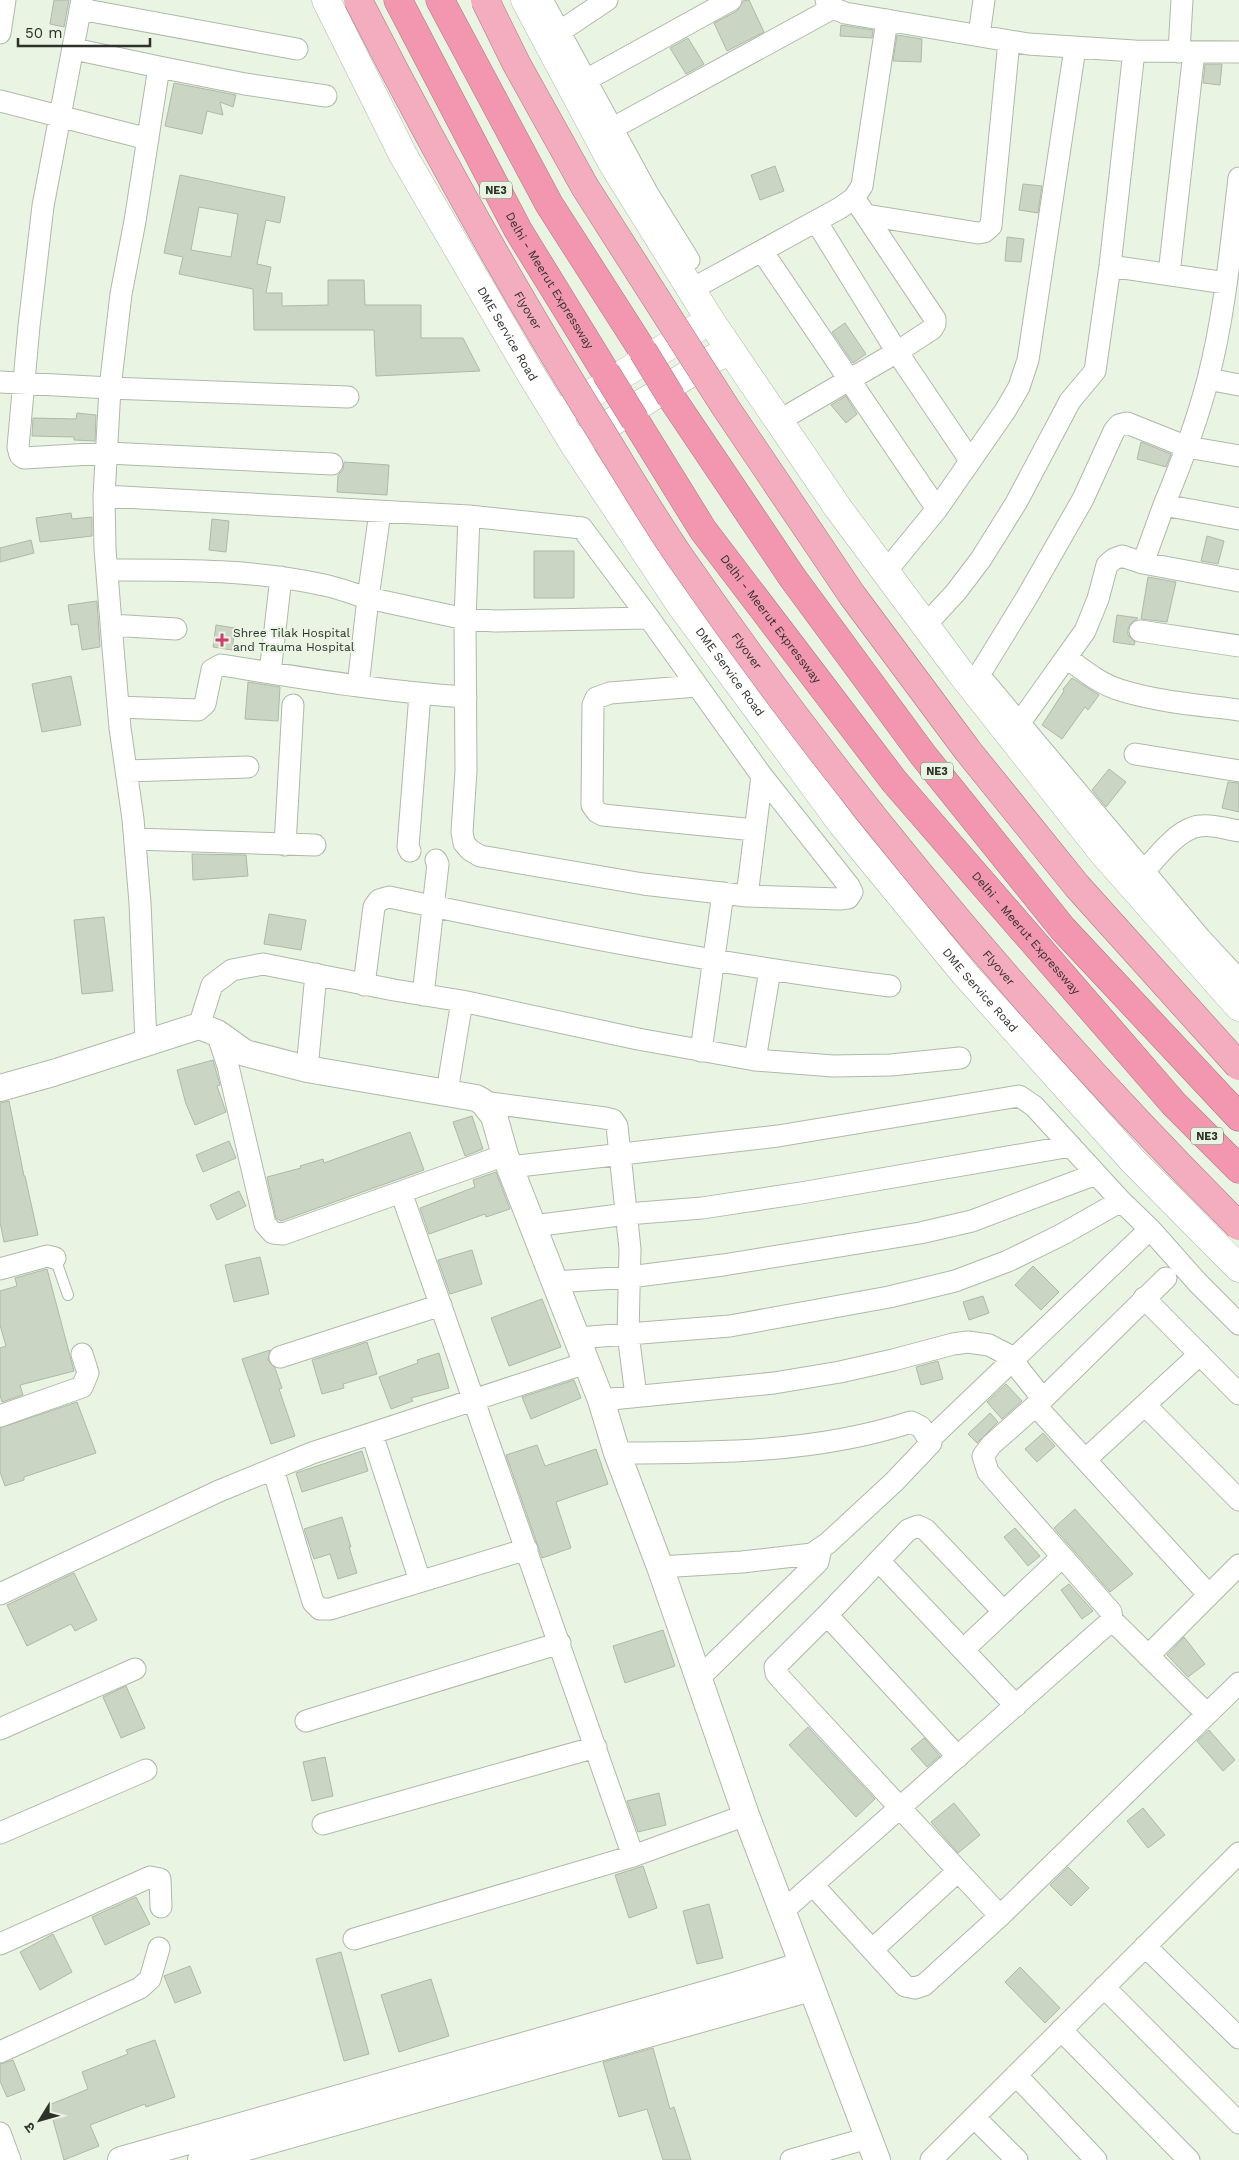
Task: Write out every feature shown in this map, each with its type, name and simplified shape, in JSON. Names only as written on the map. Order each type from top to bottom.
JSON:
[{"type":"highway","name":"Flyover","points":[[358,0],[419,119],[552,354],[680,558],[799,722],[942,902],[1079,1059],[1239,1226]]},
{"type":"highway","name":"Delhi - Meerut Expressway","points":[[398,0],[518,230],[703,530],[894,781],[1174,1104],[1239,1169]]},
{"type":"highway","name":"NE3","points":[[440,0],[549,204],[671,397],[792,577],[929,762],[1063,929],[1239,1117]]},
{"type":"highway","points":[[485,0],[516,63],[585,187],[726,408],[852,595],[968,751],[1077,886],[1239,1066]]},
{"type":"main road","name":"DME Service Road","points":[[326,0],[403,154],[576,446],[682,607],[842,824],[964,973],[1133,1161],[1239,1268]]},
{"type":"main road","points":[[525,0],[611,161],[710,320],[838,508],[960,672],[1015,730],[1103,853],[1138,879],[1239,1007]]},
{"type":"main road","points":[[557,415],[710,320]]},
{"type":"main road","points":[[576,446],[588,436],[716,357],[731,351]]},
{"type":"street","points":[[0,33],[5,0]]},
{"type":"street","points":[[542,0],[648,194],[741,347],[843,499],[932,618],[979,675],[1015,730],[1085,631],[1098,599],[1107,566],[1114,559],[1122,556],[1143,563],[1239,581]]},
{"type":"street","points":[[559,32],[607,0]]},
{"type":"street","points":[[586,80],[731,0]]},
{"type":"street","points":[[979,35],[984,0]]},
{"type":"street","points":[[1169,274],[1186,52],[1182,0]]},
{"type":"street","points":[[297,49],[81,4],[43,206],[29,326],[18,447],[20,455],[24,458],[108,452],[332,464]]},
{"type":"street","points":[[613,128],[829,4],[845,13],[1028,44],[1134,51],[1239,52]]},
{"type":"street","points":[[787,416],[897,352],[932,329],[935,324],[935,318],[860,206],[887,20]]},
{"type":"street","points":[[703,283],[816,221],[860,206],[978,233],[988,230],[990,226],[1009,40]]},
{"type":"street","points":[[892,564],[937,509],[1005,411],[1019,387],[1028,360],[1075,48]]},
{"type":"street","points":[[74,49],[245,84],[326,96]]},
{"type":"street","points":[[932,618],[956,592],[981,559],[1016,503],[1070,401],[1095,371],[1110,266],[1134,51]]},
{"type":"street","points":[[146,1042],[140,903],[135,839],[118,707],[107,570],[104,496],[108,452],[110,388],[121,294],[135,221],[159,67]]},
{"type":"street","points":[[0,101],[148,139]]},
{"type":"street","points":[[1143,563],[1188,447],[1208,379],[1231,312],[1226,283],[1239,178]]},
{"type":"street","points":[[816,221],[897,352],[970,460]]},
{"type":"street","points":[[762,251],[847,380],[937,509]]},
{"type":"street","points":[[1110,266],[1226,283]]},
{"type":"street","points":[[1208,379],[1239,385]]},
{"type":"street","points":[[0,382],[348,397]]},
{"type":"street","points":[[979,675],[1070,523],[1114,431],[1120,425],[1127,423],[1188,447],[1239,456]]},
{"type":"street","points":[[104,496],[469,516],[582,528],[762,776],[850,886],[852,892],[848,898],[840,900],[747,896],[643,884],[480,856],[470,850],[464,843],[462,832],[466,771],[464,619],[469,516]]},
{"type":"street","points":[[1164,505],[1239,519]]},
{"type":"street","points":[[358,686],[380,512]]},
{"type":"street","points":[[107,570],[225,573],[280,577],[325,585],[368,598],[464,619],[495,621],[649,618]]},
{"type":"street","points":[[270,673],[280,577]]},
{"type":"street","points":[[111,625],[176,629]]},
{"type":"street","points":[[1140,631],[1239,646]]},
{"type":"street","points":[[1067,658],[1092,677],[1119,690],[1150,697],[1239,710]]},
{"type":"street","points":[[118,707],[198,710],[205,704],[210,675],[216,666],[420,694],[466,697]]},
{"type":"street","points":[[697,686],[610,693],[596,698],[593,705],[592,806],[603,815],[755,830]]},
{"type":"street","points":[[410,851],[408,847],[420,694]]},
{"type":"street","points":[[285,844],[293,705]]},
{"type":"street","points":[[1135,754],[1239,771]]},
{"type":"street","points":[[127,771],[248,767]]},
{"type":"street","points":[[747,896],[762,776]]},
{"type":"street","points":[[1239,831],[1202,825],[1191,828],[1180,834],[1138,879],[1239,980]]},
{"type":"street","points":[[135,839],[315,845]]},
{"type":"street","points":[[423,995],[434,907],[438,864],[436,860]]},
{"type":"street","points":[[701,1051],[723,893]]},
{"type":"street","points":[[364,985],[374,907],[380,900],[389,897],[619,944],[770,970],[890,986]]},
{"type":"street","points":[[960,1058],[891,1065],[833,1066],[755,1060],[701,1051],[462,1001],[364,985],[263,964],[232,970],[212,985],[208,1029],[228,1066],[266,1224],[273,1233],[283,1234],[401,1192],[507,1161],[621,1154],[817,1131],[1019,1096],[1034,1106],[1121,1201],[1150,1229],[1192,1277],[1239,1324]]},
{"type":"street","points":[[755,1060],[770,970]]},
{"type":"street","points":[[307,1068],[316,974]]},
{"type":"street","points":[[447,1092],[462,1001]]},
{"type":"street","points":[[0,1088],[53,1073],[146,1042],[208,1029],[246,1053],[307,1068],[447,1092],[476,1098],[484,1102],[612,1120],[617,1126],[627,1214],[630,1249],[628,1334],[636,1396]]},
{"type":"street","points":[[484,1102],[494,1116],[507,1161],[601,1400],[617,1453],[660,1567],[746,1815],[873,2149],[791,2160]]},
{"type":"street","points":[[533,1226],[627,1214],[702,1208],[801,1193],[1071,1146]]},
{"type":"street","points":[[555,1282],[630,1277],[878,1241],[963,1223],[1024,1203],[1096,1174]]},
{"type":"street","points":[[401,1192],[634,1856]]},
{"type":"street","points":[[577,1338],[730,1326],[889,1297],[955,1281],[1008,1261],[1061,1235],[1121,1201]]},
{"type":"street","points":[[930,1439],[1150,1229]]},
{"type":"street","points":[[0,1269],[48,1256],[55,1258]]},
{"type":"street","points":[[1166,1278],[1039,1402],[991,1445],[985,1452],[983,1461],[988,1472],[1111,1612],[1112,1620],[1206,1714]]},
{"type":"street","points":[[1144,1298],[1239,1394]]},
{"type":"street","points":[[280,1357],[441,1305]]},
{"type":"street","points":[[601,1400],[793,1380],[894,1360],[953,1344],[968,1342],[989,1345],[1014,1358],[1039,1402],[1085,1460],[1209,1595]]},
{"type":"street","points":[[0,1416],[82,1387],[88,1373],[82,1354]]},
{"type":"street","points":[[1085,1460],[1200,1354]]},
{"type":"street","points":[[0,1594],[218,1491],[312,1453],[586,1364]]},
{"type":"street","points":[[1145,1405],[1239,1500]]},
{"type":"street","points":[[617,1453],[707,1453],[783,1448],[866,1434],[911,1422],[921,1427],[930,1439],[930,1446],[821,1548],[812,1554],[796,1557],[660,1567]]},
{"type":"street","points":[[372,1434],[420,1581]]},
{"type":"street","points":[[273,1469],[313,1602],[320,1609],[330,1609],[527,1549]]},
{"type":"street","points":[[1000,1916],[776,1673],[776,1667],[908,1530],[918,1526],[926,1530],[1004,1612]]},
{"type":"street","points":[[699,1678],[818,1562],[821,1548]]},
{"type":"street","points":[[963,1650],[1062,1557]]},
{"type":"street","points":[[879,1561],[1016,1706]]},
{"type":"street","points":[[1148,1656],[1239,1565]]},
{"type":"street","points":[[827,1614],[958,1757]]},
{"type":"street","points":[[783,1911],[1112,1620]]},
{"type":"street","points":[[306,1722],[560,1643]]},
{"type":"street","points":[[0,1728],[135,1669]]},
{"type":"street","points":[[813,1885],[905,1986],[915,1988],[924,1985],[1000,1916],[1239,1683]]},
{"type":"street","points":[[323,1824],[596,1747]]},
{"type":"street","points":[[0,1833],[146,1770]]},
{"type":"street","points":[[354,1938],[634,1856],[746,1815]]},
{"type":"street","points":[[930,2160],[1145,1946],[1236,1861]]},
{"type":"street","points":[[872,1950],[958,1871]]},
{"type":"street","points":[[0,1944],[150,1877],[160,1879],[161,1907]]},
{"type":"street","points":[[1145,1946],[1239,2038]]},
{"type":"street","points":[[0,2052],[140,1988],[150,1979],[159,1948]]},
{"type":"street","points":[[121,2160],[209,2148],[807,1976]]},
{"type":"street","points":[[1104,1987],[1239,2123]]},
{"type":"street","points":[[1061,2030],[1189,2160]]},
{"type":"street","points":[[1016,2075],[1096,2160]]},
{"type":"street","points":[[974,2117],[1017,2160]]},
{"type":"street","points":[[0,2133],[10,2160]]},
{"type":"lane","points":[[55,1258],[68,1295]]},
{"type":"building","points":[[54,0],[69,0],[64,27],[50,24]]},
{"type":"building","points":[[749,0],[764,32],[727,51],[714,23],[737,11],[743,1]]},
{"type":"building","points":[[841,25],[873,30],[872,38],[840,36]]},
{"type":"building","points":[[897,35],[922,39],[921,62],[893,61]]},
{"type":"building","points":[[688,38],[704,64],[686,74],[670,48]]},
{"type":"building","points":[[1205,64],[1222,64],[1220,85],[1203,83]]},
{"type":"building","points":[[174,83],[236,95],[233,107],[220,102],[223,115],[207,111],[202,134],[165,126]]},
{"type":"building","points":[[775,166],[784,191],[760,200],[751,175]]},
{"type":"building","points":[[180,175],[285,197],[280,223],[266,220],[257,264],[271,267],[266,293],[282,293],[282,306],[328,305],[328,280],[364,280],[365,305],[421,305],[421,338],[463,338],[480,371],[376,376],[374,330],[254,330],[253,289],[179,274],[183,257],[164,253]],"holes":[[[199,207],[238,214],[231,257],[191,250]]]},
{"type":"building","points":[[1023,184],[1042,186],[1038,213],[1019,210]]},
{"type":"building","points":[[1007,237],[1024,239],[1021,262],[1005,261]]},
{"type":"building","points":[[845,323],[866,354],[853,363],[832,332]]},
{"type":"building","points":[[846,396],[857,414],[846,423],[831,405]]},
{"type":"building","points":[[77,413],[96,415],[95,441],[74,440],[74,437],[32,436],[33,418],[76,419]]},
{"type":"building","points":[[1141,442],[1171,454],[1166,467],[1137,459]]},
{"type":"building","points":[[344,462],[389,465],[387,495],[337,492],[338,475],[343,470]]},
{"type":"building","points":[[71,513],[72,519],[92,517],[92,536],[40,542],[36,518]]},
{"type":"building","points":[[212,519],[229,521],[226,552],[209,550]]},
{"type":"building","points":[[1207,536],[1224,541],[1218,564],[1201,561]]},
{"type":"building","points":[[31,540],[34,553],[0,562],[0,548]]},
{"type":"building","points":[[534,551],[574,551],[574,598],[534,598]]},
{"type":"building","points":[[1148,577],[1176,582],[1167,622],[1141,619]]},
{"type":"building","points":[[97,601],[100,647],[82,650],[78,624],[71,625],[68,605]]},
{"type":"building","points":[[1117,615],[1138,618],[1131,623],[1128,629],[1128,635],[1135,642],[1134,645],[1113,642]]},
{"type":"building","points":[[216,625],[235,628],[232,650],[213,647]]},
{"type":"building","points":[[71,676],[81,725],[42,732],[32,684]]},
{"type":"building","points":[[1072,678],[1099,695],[1088,710],[1085,707],[1062,739],[1042,725],[1064,691],[1063,689]]},
{"type":"building","points":[[248,682],[280,687],[278,721],[245,719]]},
{"type":"building","points":[[1109,769],[1126,782],[1106,807],[1092,790]]},
{"type":"building","points":[[1228,782],[1239,783],[1239,812],[1222,808]]},
{"type":"building","points":[[192,854],[246,855],[248,876],[193,880]]},
{"type":"building","points":[[269,914],[306,920],[301,950],[264,944]]},
{"type":"building","points":[[104,917],[113,991],[82,994],[74,920]]},
{"type":"building","points":[[213,1060],[220,1085],[217,1086],[226,1112],[195,1125],[186,1104],[177,1070]]},
{"type":"building","points":[[9,1101],[38,1235],[4,1242],[0,1222],[0,1103]]},
{"type":"building","points":[[472,1116],[483,1149],[465,1156],[453,1122]]},
{"type":"building","points":[[410,1132],[424,1170],[281,1221],[276,1218],[267,1177],[301,1168],[300,1166],[323,1159],[324,1163]]},
{"type":"building","points":[[229,1141],[236,1158],[203,1172],[196,1155]]},
{"type":"building","points":[[496,1172],[510,1209],[486,1217],[485,1214],[429,1234],[420,1208],[475,1187],[473,1180]]},
{"type":"building","points":[[239,1191],[246,1206],[217,1220],[210,1205]]},
{"type":"building","points":[[472,1250],[482,1284],[450,1294],[438,1260]]},
{"type":"building","points":[[260,1257],[269,1294],[234,1302],[225,1265]]},
{"type":"building","points":[[1033,1266],[1059,1292],[1041,1310],[1015,1285]]},
{"type":"building","points":[[47,1269],[74,1371],[20,1385],[23,1395],[2,1402],[0,1395],[0,1348],[6,1346],[0,1325],[0,1291],[17,1286],[15,1278]]},
{"type":"building","points":[[983,1296],[989,1313],[969,1320],[963,1302]]},
{"type":"building","points":[[542,1299],[561,1347],[509,1366],[491,1318]]},
{"type":"building","points":[[367,1342],[377,1374],[343,1384],[344,1388],[322,1394],[312,1360]]},
{"type":"building","points":[[270,1350],[268,1360],[275,1368],[282,1388],[279,1389],[295,1436],[271,1444],[242,1359]]},
{"type":"building","points":[[439,1353],[449,1388],[411,1398],[413,1401],[391,1409],[379,1377],[418,1363],[417,1360]]},
{"type":"building","points":[[938,1361],[943,1379],[921,1385],[916,1367]]},
{"type":"building","points":[[574,1380],[581,1398],[531,1419],[522,1397]]},
{"type":"building","points":[[1006,1384],[1022,1401],[1002,1419],[987,1402]]},
{"type":"building","points":[[77,1402],[96,1453],[24,1477],[24,1480],[5,1486],[0,1472],[0,1428]]},
{"type":"building","points":[[990,1413],[998,1422],[977,1443],[968,1434]]},
{"type":"building","points":[[1043,1433],[1055,1446],[1037,1462],[1025,1449]]},
{"type":"building","points":[[537,1445],[545,1466],[596,1449],[608,1484],[556,1502],[571,1548],[542,1558],[506,1455]]},
{"type":"building","points":[[362,1451],[368,1471],[302,1492],[296,1473]]},
{"type":"building","points":[[1075,1509],[1133,1574],[1110,1592],[1054,1528]]},
{"type":"building","points":[[342,1517],[357,1573],[338,1579],[330,1554],[314,1559],[304,1529]]},
{"type":"building","points":[[1015,1528],[1040,1556],[1028,1566],[1004,1537]]},
{"type":"building","points":[[74,1573],[97,1620],[75,1631],[71,1624],[27,1646],[7,1605]]},
{"type":"building","points":[[1069,1584],[1093,1611],[1082,1619],[1061,1590]]},
{"type":"building","points":[[663,1630],[675,1666],[625,1683],[613,1646]]},
{"type":"building","points":[[1184,1637],[1205,1664],[1188,1677],[1167,1655]]},
{"type":"building","points":[[126,1686],[145,1728],[121,1738],[103,1697]]},
{"type":"building","points":[[808,1727],[875,1799],[856,1817],[789,1745]]},
{"type":"building","points":[[1209,1730],[1235,1760],[1223,1771],[1197,1741]]},
{"type":"building","points":[[924,1738],[940,1756],[927,1767],[911,1749]]},
{"type":"building","points":[[325,1757],[333,1796],[312,1801],[303,1762]]},
{"type":"building","points":[[659,1793],[666,1825],[638,1832],[627,1801]]},
{"type":"building","points":[[954,1803],[980,1835],[958,1853],[931,1822]]},
{"type":"building","points":[[1143,1808],[1165,1835],[1148,1848],[1127,1821]]},
{"type":"building","points":[[643,1866],[657,1908],[629,1918],[615,1875]]},
{"type":"building","points":[[1068,1867],[1089,1888],[1071,1906],[1050,1885]]},
{"type":"building","points":[[136,1897],[150,1924],[105,1945],[92,1917]]},
{"type":"building","points":[[709,1904],[723,1958],[697,1964],[683,1911]]},
{"type":"building","points":[[53,1934],[72,1972],[40,1990],[20,1952]]},
{"type":"building","points":[[341,1952],[369,2054],[344,2061],[316,1959]]},
{"type":"building","points":[[190,1966],[201,1993],[175,2003],[164,1976]]},
{"type":"building","points":[[1020,1967],[1060,2008],[1045,2023],[1005,1982]]},
{"type":"building","points":[[431,1979],[449,2036],[399,2052],[381,1995]]},
{"type":"building","points":[[155,2040],[175,2097],[146,2107],[145,2104],[90,2125],[99,2146],[64,2160],[49,2105],[88,2089],[82,2072],[128,2054],[126,2050]]},
{"type":"building","points":[[653,2048],[670,2109],[674,2107],[691,2160],[663,2160],[647,2109],[619,2117],[603,2062]]},
{"type":"building","points":[[13,2060],[25,2090],[7,2097],[0,2081],[0,2064]]},
{"type":"place","name":"Shree Tilak Hospital and Trauma Hospital","points":[[222,640]]}]
